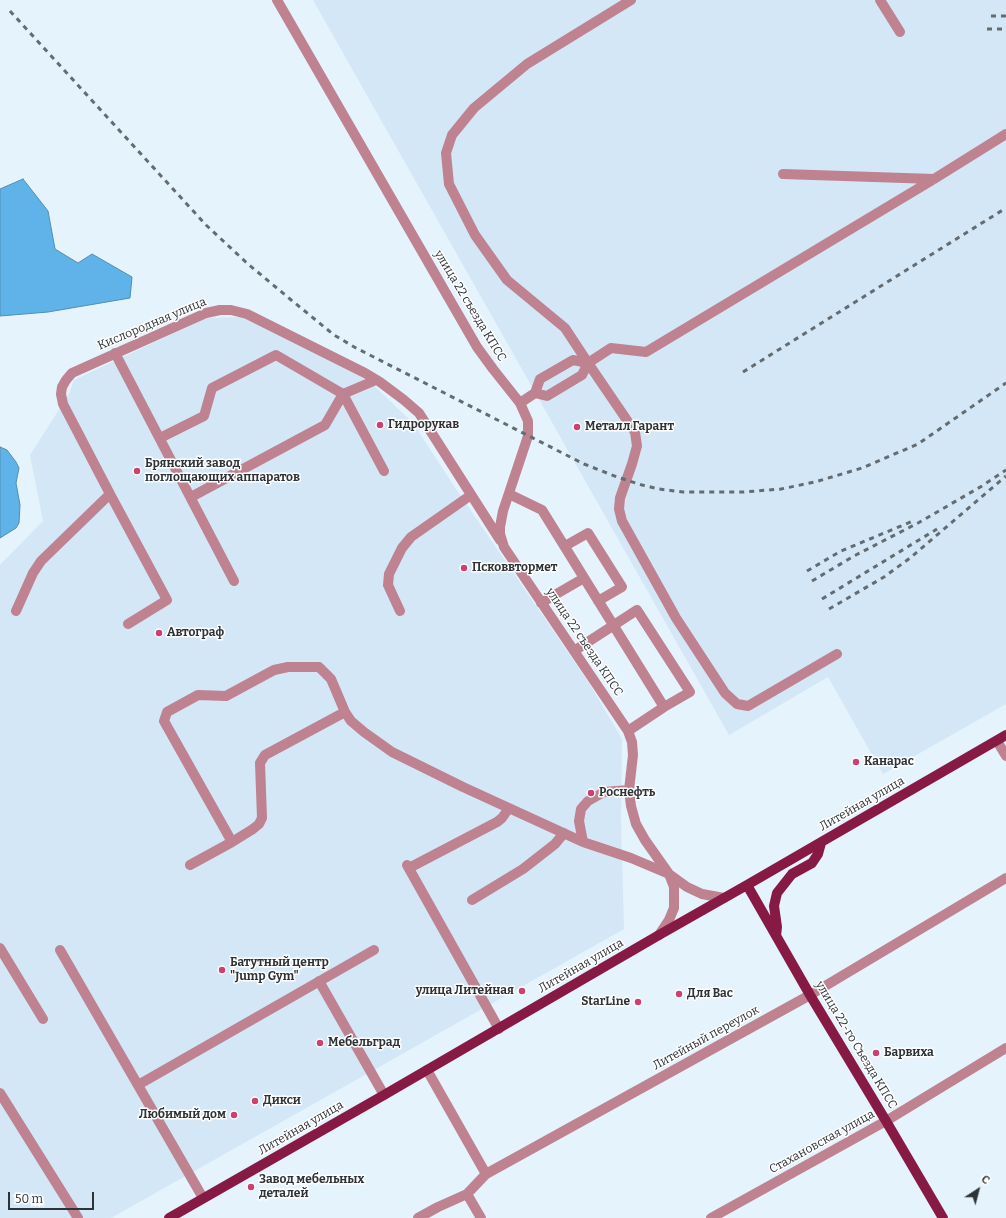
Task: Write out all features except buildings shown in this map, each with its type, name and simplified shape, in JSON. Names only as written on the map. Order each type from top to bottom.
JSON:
[{"type":"main road","name":"Литейная улица","points":[[169,1218],[499,1029],[658,935],[821,843],[1006,735]]},
{"type":"main road","points":[[776,936],[778,927],[774,906],[777,893],[792,874],[812,863],[818,854],[821,843]]},
{"type":"main road","name":"улица 22-го Съезда КПСС","points":[[747,885],[810,995],[943,1218]]},
{"type":"street","name":"улица 22 съезда КПСС","points":[[277,0],[478,347],[520,403],[528,421],[528,436],[502,516],[500,534],[504,547],[628,731],[632,742],[633,755],[630,790],[631,806],[636,824],[645,840],[669,874],[687,887],[702,894],[724,898]]},
{"type":"street","points":[[631,0],[527,64],[474,108],[452,135],[446,153],[449,184],[475,235],[508,280],[566,328],[635,432],[637,446],[619,503],[622,521],[676,618],[725,693],[737,704],[748,706],[837,654]]},
{"type":"street","points":[[880,0],[900,32]]},
{"type":"street","points":[[535,393],[548,396],[582,375],[588,363],[611,348],[646,352],[1006,134]]},
{"type":"street","points":[[783,174],[934,179]]},
{"type":"street","name":"Кислородная улица","points":[[128,624],[167,600],[62,404],[62,387],[72,373],[206,313],[220,310],[232,310],[247,314],[365,373],[420,413],[504,547]]},
{"type":"street","points":[[115,353],[234,581]]},
{"type":"street","points":[[160,438],[204,416],[212,388],[276,355],[343,394],[384,471]]},
{"type":"street","points":[[520,403],[535,393],[540,379],[573,360],[588,363]]},
{"type":"street","points":[[191,497],[325,425],[343,394],[376,380]]},
{"type":"street","points":[[16,611],[33,573],[41,562],[110,494]]},
{"type":"street","points":[[509,494],[542,510],[664,707]]},
{"type":"street","points":[[400,611],[388,585],[389,574],[402,548],[412,537],[471,495]]},
{"type":"street","points":[[565,546],[588,532],[622,587],[598,601]]},
{"type":"street","points":[[542,603],[584,578]]},
{"type":"street","points":[[574,651],[637,610],[690,692],[628,731]]},
{"type":"street","points":[[232,842],[164,721],[167,712],[198,695],[226,696],[274,670],[288,667],[319,667],[331,679],[345,712],[351,721],[392,752],[583,842],[631,858],[669,874],[674,887],[674,908],[658,935]]},
{"type":"street","points":[[190,864],[232,842],[259,824],[262,818],[260,763],[265,755],[345,712]]},
{"type":"street","points":[[997,741],[1006,756]]},
{"type":"street","points":[[583,842],[579,821],[580,809],[588,801],[604,792],[630,790]]},
{"type":"street","points":[[499,1029],[408,866],[497,822],[509,808]]},
{"type":"street","points":[[472,900],[523,869],[555,844],[564,833]]},
{"type":"street","name":"Литейный переулок","points":[[418,1218],[467,1194],[486,1174],[810,995],[1006,878]]},
{"type":"street","points":[[0,948],[42,1019]]},
{"type":"street","points":[[60,950],[203,1198]]},
{"type":"street","points":[[138,1085],[374,950]]},
{"type":"street","points":[[319,981],[384,1095]]},
{"type":"street","name":"Стахановская улица","points":[[711,1218],[886,1121],[1006,1048]]},
{"type":"street","points":[[427,1070],[486,1174]]},
{"type":"street","points":[[0,1093],[78,1218]]},
{"type":"street","points":[[467,1194],[481,1218]]},
{"type":"shaded area","points":[[313,0],[1006,0],[1006,704],[883,774],[828,677],[729,735]]},
{"type":"shaded area","points":[[243,317],[365,377],[413,423],[454,486],[589,683],[622,739],[621,821],[624,929],[111,1218],[0,1218],[0,565],[43,521],[30,455],[69,394],[74,380],[206,318]]},
{"type":"water","points":[[23,179],[48,211],[55,249],[78,263],[92,254],[132,277],[130,298],[48,312],[0,316],[0,189]]},
{"type":"water","points":[[0,447],[7,450],[19,468],[16,483],[20,505],[19,523],[16,528],[0,538]]},
{"type":"railway","points":[[10,11],[206,225],[248,264],[334,335],[356,348],[584,464],[617,477],[659,489],[683,492],[744,492],[781,489],[815,482],[862,468],[918,444],[1006,383]]},
{"type":"railway","points":[[991,16],[1006,16]]},
{"type":"railway","points":[[987,29],[1006,29]]},
{"type":"railway","points":[[743,372],[1006,208]]},
{"type":"railway","points":[[812,581],[854,556],[918,523],[982,486],[1006,470]]},
{"type":"railway","points":[[829,609],[884,577],[910,558],[1006,476]]},
{"type":"railway","points":[[807,571],[841,551],[913,521]]},
{"type":"railway","points":[[822,599],[937,529]]},
{"type":"place","name":"Гидрорукав","points":[[380,425]]},
{"type":"place","name":"Металл Гарант","points":[[577,427]]},
{"type":"place","name":"Брянский завод поглощающих аппаратов","points":[[137,471]]},
{"type":"place","name":"Псковвтормет","points":[[464,568]]},
{"type":"place","name":"Автограф","points":[[159,633]]},
{"type":"place","name":"Канарас","points":[[856,762]]},
{"type":"place","name":"Роснефть","points":[[591,793]]},
{"type":"place","name":"Батутный центр \"Jump Gym\"","points":[[222,970]]},
{"type":"place","name":"улица Литейная","points":[[522,991]]},
{"type":"place","name":"Для Вас","points":[[679,994]]},
{"type":"place","name":"StarLine","points":[[638,1002]]},
{"type":"place","name":"Мебельград","points":[[320,1043]]},
{"type":"place","name":"Барвиха","points":[[876,1053]]},
{"type":"place","name":"Дикси","points":[[255,1101]]},
{"type":"place","name":"Любимый дом","points":[[234,1115]]},
{"type":"place","name":"Завод мебельных деталей","points":[[251,1187]]}]
